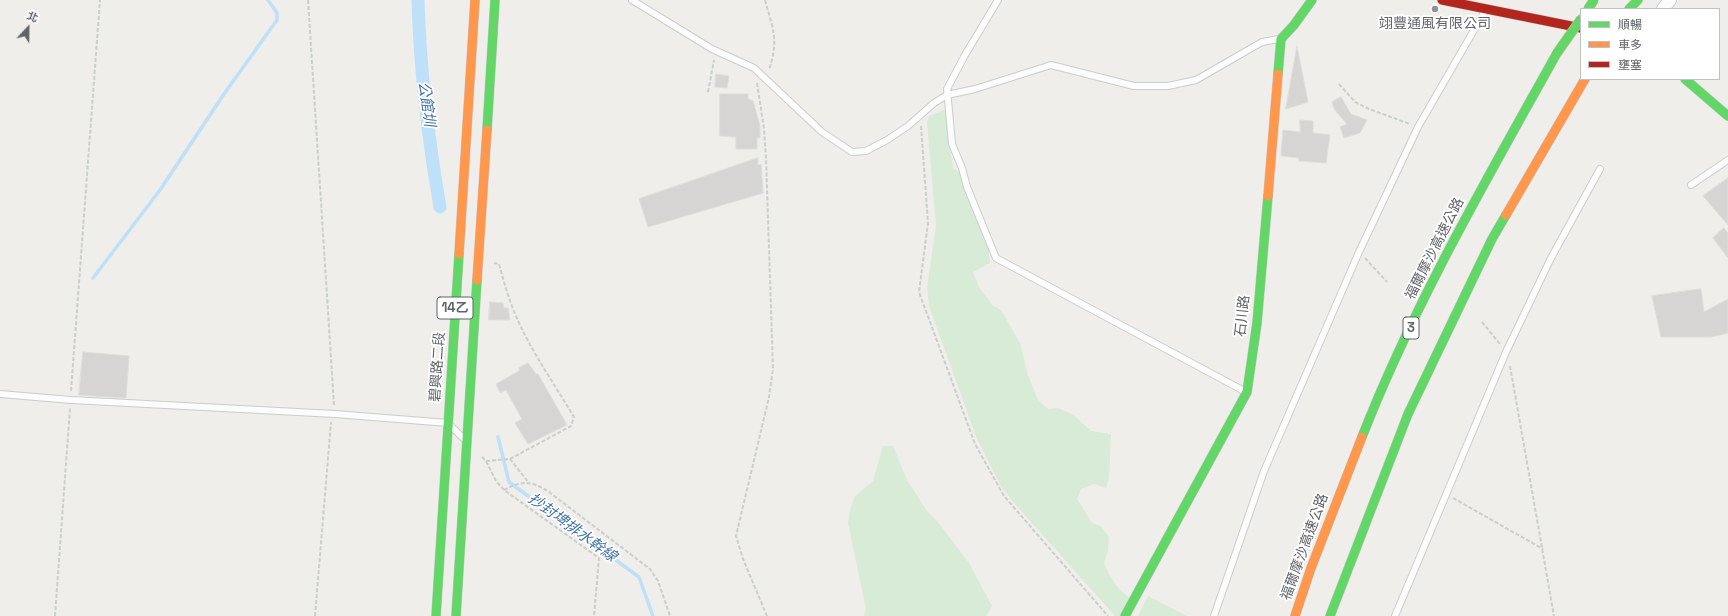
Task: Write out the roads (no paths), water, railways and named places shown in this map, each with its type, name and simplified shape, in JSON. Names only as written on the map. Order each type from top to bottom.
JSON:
[{"type":"main road","name":"碧興路二段","points":[[436,616],[475,0]]},
{"type":"main road","name":"14乙","points":[[456,616],[495,0]]},
{"type":"main road","points":[[1281,39],[1294,25],[1312,0]]},
{"type":"main road","points":[[1442,0],[1580,28]]},
{"type":"main road","points":[[1629,8],[1638,0]]},
{"type":"main road","name":"福爾摩沙高速公路","points":[[1295,616],[1311,568],[1383,384],[1460,230],[1557,53],[1580,20]]},
{"type":"main road","name":"石川路","points":[[1125,616],[1247,392],[1257,323],[1281,39]]},
{"type":"main road","points":[[1330,616],[1408,414],[1492,239],[1584,80]]},
{"type":"main road","points":[[1686,80],[1728,116]]},
{"type":"street","points":[[1582,0],[1593,8]]},
{"type":"street","points":[[1664,8],[1670,0]]},
{"type":"lane","points":[[632,0],[716,50],[754,68],[822,132],[852,152],[866,151],[887,140],[908,126],[934,103],[947,95],[975,89],[1051,65],[1134,86],[1168,86],[1196,80],[1262,42],[1281,39]]},
{"type":"lane","points":[[998,0],[965,55],[947,89],[952,144],[962,168],[967,187],[996,258],[1247,392]]},
{"type":"lane","points":[[1214,616],[1264,471],[1359,252],[1418,127],[1486,9]]},
{"type":"lane","points":[[1691,185],[1728,160]]},
{"type":"lane","points":[[1395,616],[1506,352],[1551,258],[1600,168]]},
{"type":"lane","points":[[0,394],[71,400],[335,414],[448,423],[468,442]]},
{"type":"waterway","points":[[93,278],[160,190],[224,94],[277,20],[277,13],[268,0]]},
{"type":"waterway","name":"公館圳","points":[[418,0],[425,104],[440,207]]},
{"type":"waterway","name":"抄封埤排水幹線","points":[[498,437],[509,482],[639,577],[653,616]]},
{"type":"place","name":"翊豐通風有限公司","points":[[1435,9]]}]
